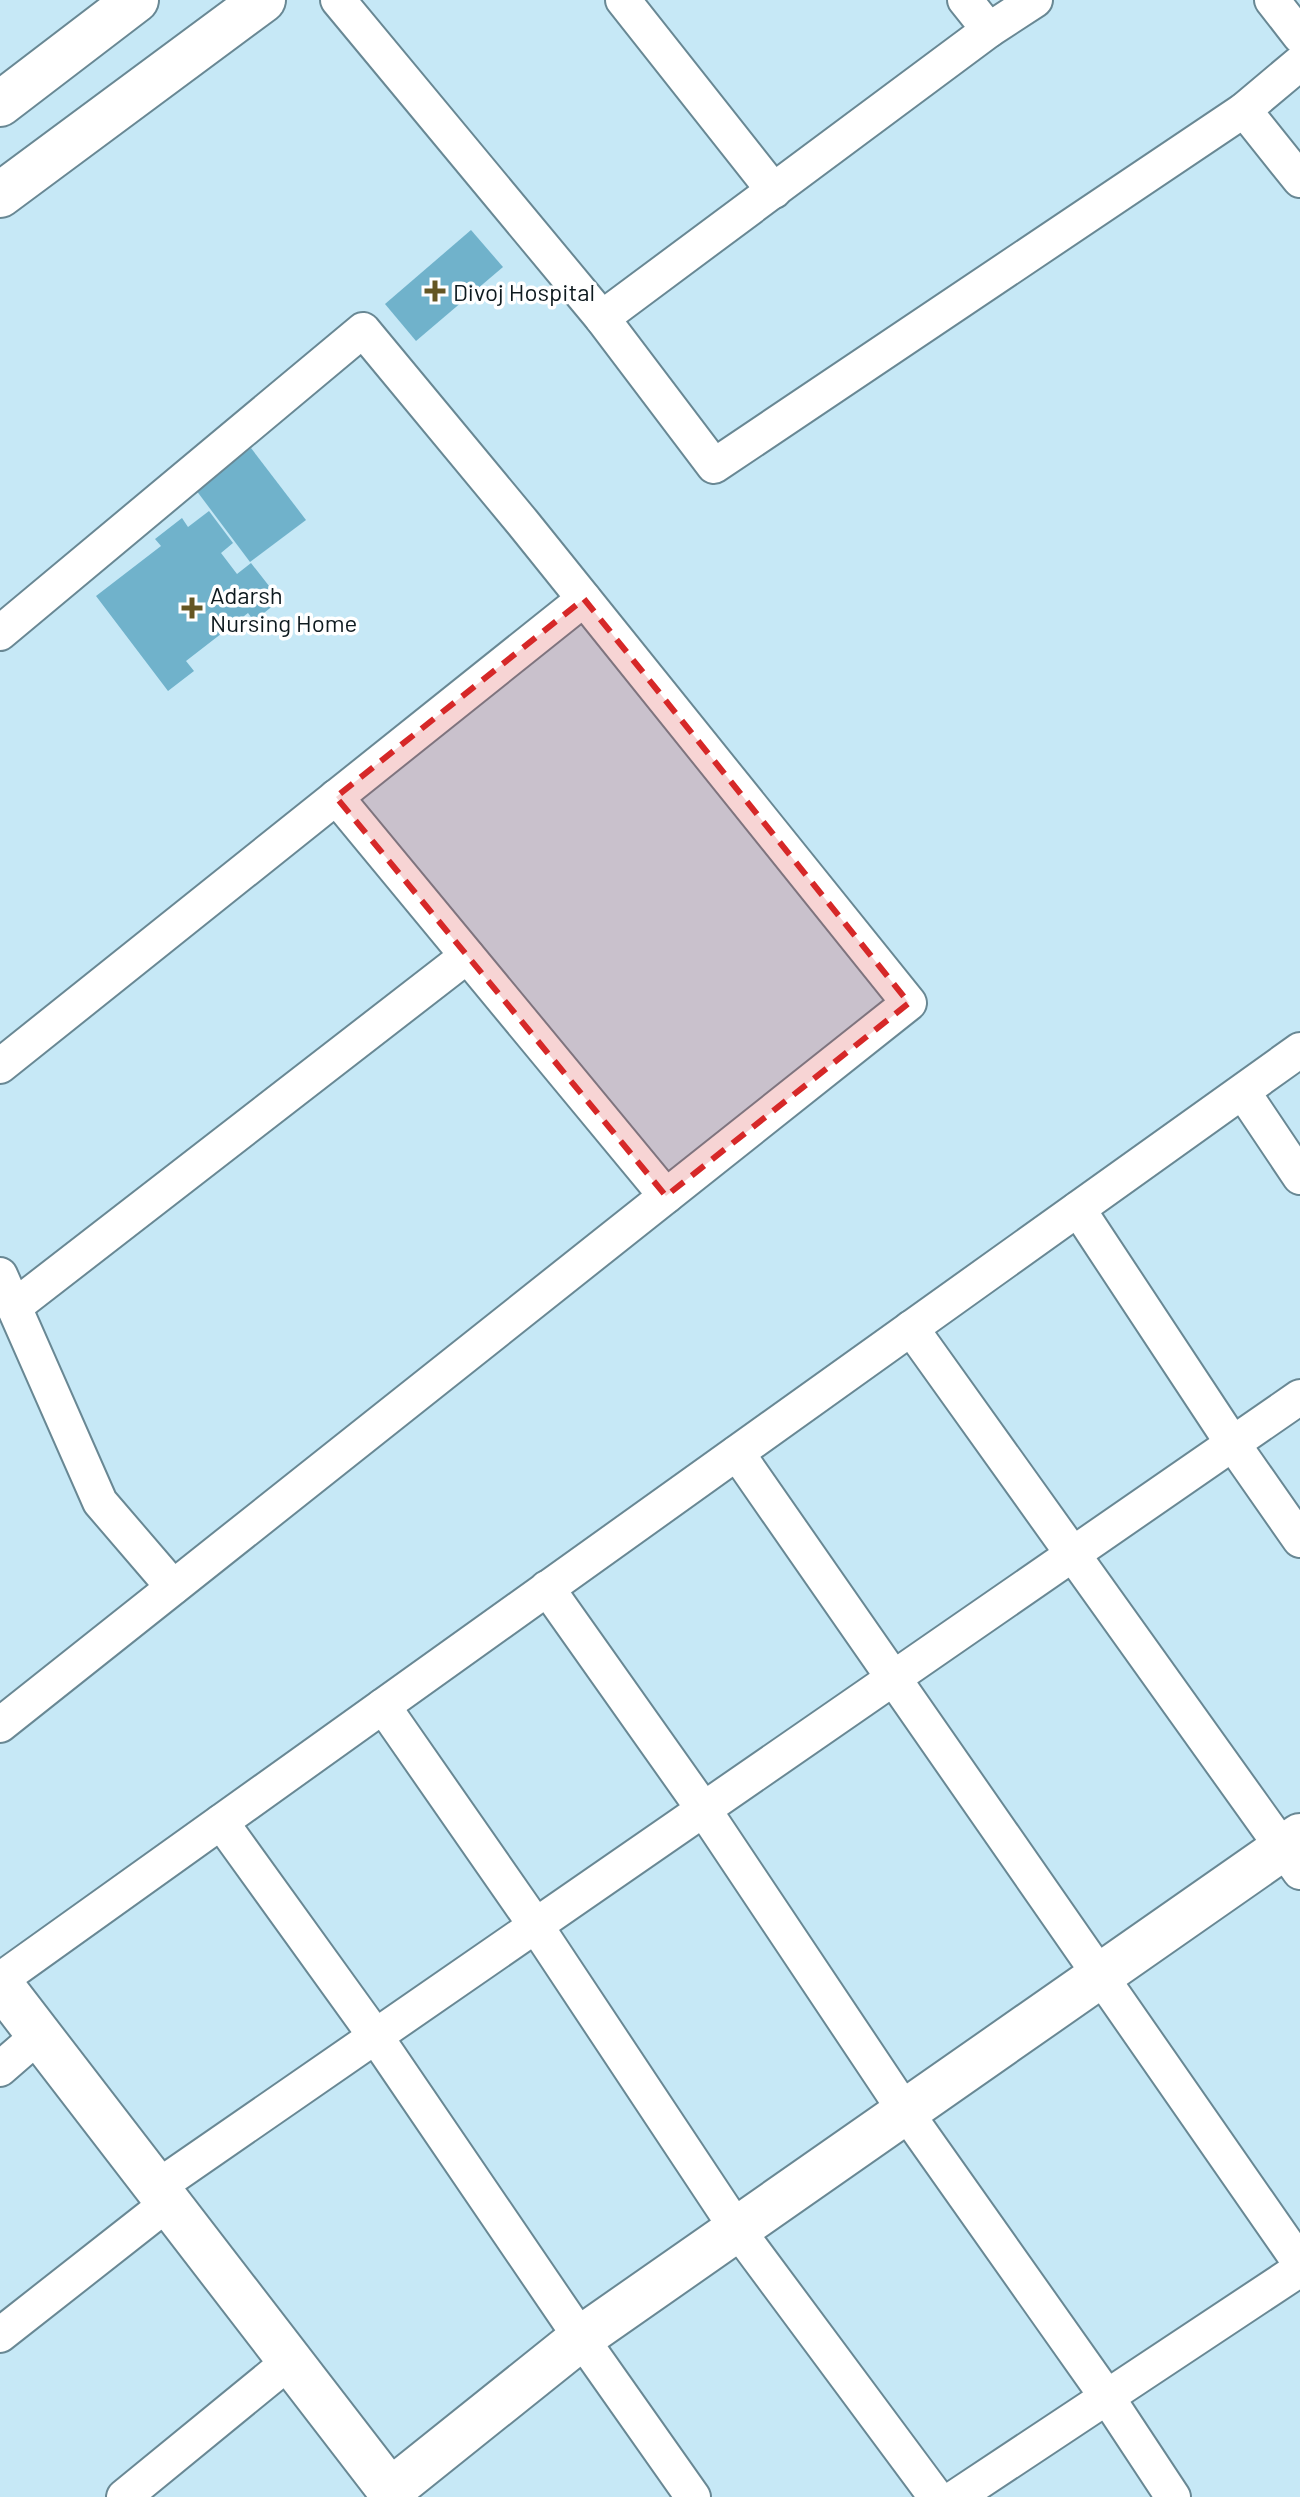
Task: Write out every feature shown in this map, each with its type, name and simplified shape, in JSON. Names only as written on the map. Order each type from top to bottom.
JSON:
[{"type":"street","points":[[0,104],[136,0]]},
{"type":"street","points":[[0,195],[263,0]]},
{"type":"street","points":[[338,0],[602,318],[714,466],[1244,110],[1300,63]]},
{"type":"street","points":[[623,0],[774,191]]},
{"type":"street","points":[[965,0],[989,30]]},
{"type":"street","points":[[602,318],[989,30],[1035,0]]},
{"type":"street","points":[[1272,0],[1300,36]]},
{"type":"street","points":[[1244,110],[1300,180]]},
{"type":"street","points":[[0,1725],[909,1003],[363,330],[3,624]]},
{"type":"street","points":[[0,1066],[584,599]]},
{"type":"street","points":[[336,797],[666,1196]]},
{"type":"street","points":[[14,1307],[467,956]]},
{"type":"street","points":[[911,1328],[1072,1555],[1294,1852],[1100,1974],[581,2338],[392,2494],[38,2036],[0,1982],[547,1588],[1300,1050]]},
{"type":"street","points":[[1243,1092],[1300,1177]]},
{"type":"street","points":[[1078,1209],[1300,1540]]},
{"type":"street","points":[[0,1275],[100,1502],[173,1587]]},
{"type":"street","points":[[0,2335],[162,2195],[376,2037],[1300,1397]]},
{"type":"street","points":[[737,1453],[1300,2266],[956,2497]]},
{"type":"street","points":[[547,1588],[704,1810],[905,2111],[1107,2397],[1173,2497]]},
{"type":"street","points":[[383,1706],[536,1926],[737,2229],[936,2497]]},
{"type":"street","points":[[221,1822],[376,2037],[693,2497]]},
{"type":"street","points":[[0,2069],[38,2036]]},
{"type":"street","points":[[124,2497],[290,2361]]},
{"type":"highlighted area","points":[[584,599],[909,1003],[666,1196],[336,797]]},
{"type":"building","points":[[471,230],[503,267],[416,341],[385,304]]},
{"type":"building","points":[[251,448],[306,520],[250,562],[196,490]]},
{"type":"building","points":[[209,511],[233,543],[221,553],[237,574],[251,563],[280,600],[254,621],[248,613],[186,661],[194,671],[168,691],[96,596],[161,546],[155,539],[182,518],[188,527]]},
{"type":"place","name":"Divoj Hospital","points":[[435,291]]},
{"type":"place","name":"Adarsh Nursing Home","points":[[192,608]]}]
